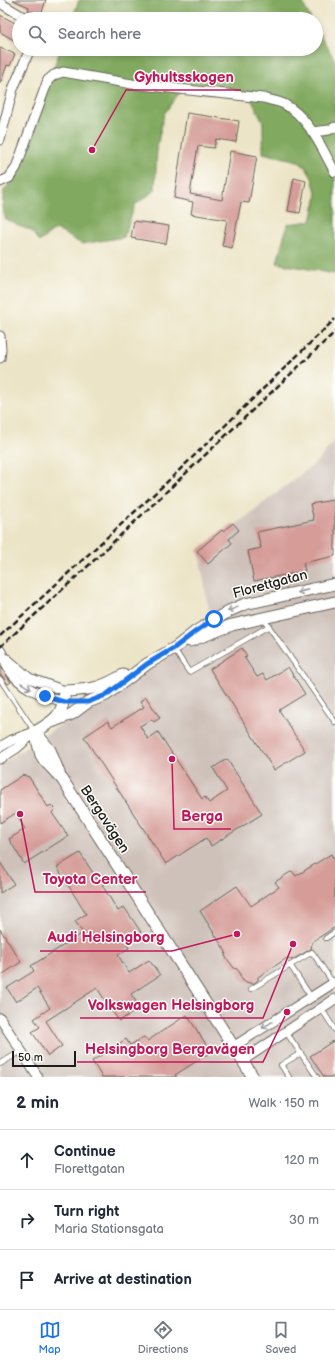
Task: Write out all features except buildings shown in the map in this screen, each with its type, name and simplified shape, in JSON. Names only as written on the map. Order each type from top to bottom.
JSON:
[{"type":"street","points":[[0,3],[15,12]]},
{"type":"street","points":[[0,136],[7,117],[13,89],[27,56]]},
{"type":"street","points":[[0,182],[7,180],[14,173],[47,83],[52,76],[60,72],[132,84],[263,98],[283,104],[301,118],[312,132],[335,172]]},
{"type":"street","points":[[312,132],[329,130],[335,127]]},
{"type":"street","points":[[0,336],[0,358]]},
{"type":"street","name":"Florettgatan","points":[[175,648],[214,619],[245,604],[335,584]]},
{"type":"street","name":"Florettgatan","points":[[64,696],[107,684],[175,648],[218,630],[266,622],[335,602]]},
{"type":"street","points":[[2,653],[9,668],[22,685],[45,696],[64,696],[88,702]]},
{"type":"street","name":"Florettgatan","points":[[35,732],[52,722],[72,714],[88,702],[106,695],[147,664]]},
{"type":"street","points":[[52,722],[58,716],[64,696]]},
{"type":"street","points":[[0,747],[12,740],[35,732]]},
{"type":"street","points":[[0,759],[17,748],[35,732]]},
{"type":"street","name":"Bergavägen","points":[[35,732],[50,750],[62,779],[253,1077]]},
{"type":"street","points":[[233,1047],[334,983]]},
{"type":"street","points":[[242,1061],[335,999]]},
{"type":"street","points":[[0,1018],[38,1077]]},
{"type":"lane","points":[[175,648],[189,672],[266,622],[335,722]]},
{"type":"lane","points":[[0,679],[35,732]]},
{"type":"lane","points":[[326,938],[335,932]]},
{"type":"lane","points":[[251,989],[312,952],[334,983]]},
{"type":"lane","points":[[290,965],[311,997]]},
{"type":"lane","points":[[322,1008],[335,1030]]},
{"type":"lane","points":[[286,1032],[317,1077]]},
{"type":"lane","points":[[0,1064],[21,1051]]},
{"type":"lane","points":[[289,1077],[281,1065],[301,1053]]},
{"type":"shaded area","points":[[335,440],[335,1077],[0,1077],[0,765],[211,623],[199,553],[318,461]]},
{"type":"green space","points":[[79,0],[303,0],[303,4],[307,12],[75,12]]},
{"type":"green space","points":[[323,40],[335,60],[335,274],[277,263],[288,224],[311,221],[317,196],[312,178],[306,168],[298,161],[263,153],[263,122],[251,99],[181,90],[164,114],[157,147],[155,190],[135,205],[124,237],[82,244],[56,229],[39,242],[31,230],[21,227],[6,219],[2,207],[4,191],[20,170],[52,79],[54,66],[58,56],[323,56]]},
{"type":"railway","points":[[0,636],[166,483],[335,319]]},
{"type":"railway","points":[[0,647],[88,566],[335,332]]},
{"type":"place","name":"Gyhultsskogen","points":[[92,150]]},
{"type":"place","name":"Berga","points":[[172,759]]},
{"type":"place","name":"Toyota Center","points":[[20,814]]},
{"type":"place","name":"Audi Helsingborg","points":[[237,934]]},
{"type":"place","name":"Volkswagen Helsingborg","points":[[293,944]]},
{"type":"place","name":"Helsingborg Bergavägen","points":[[287,1012]]},
{"type":"route","points":[[45,696],[64,702],[88,702],[106,695],[147,664],[174,648],[214,619]]}]
